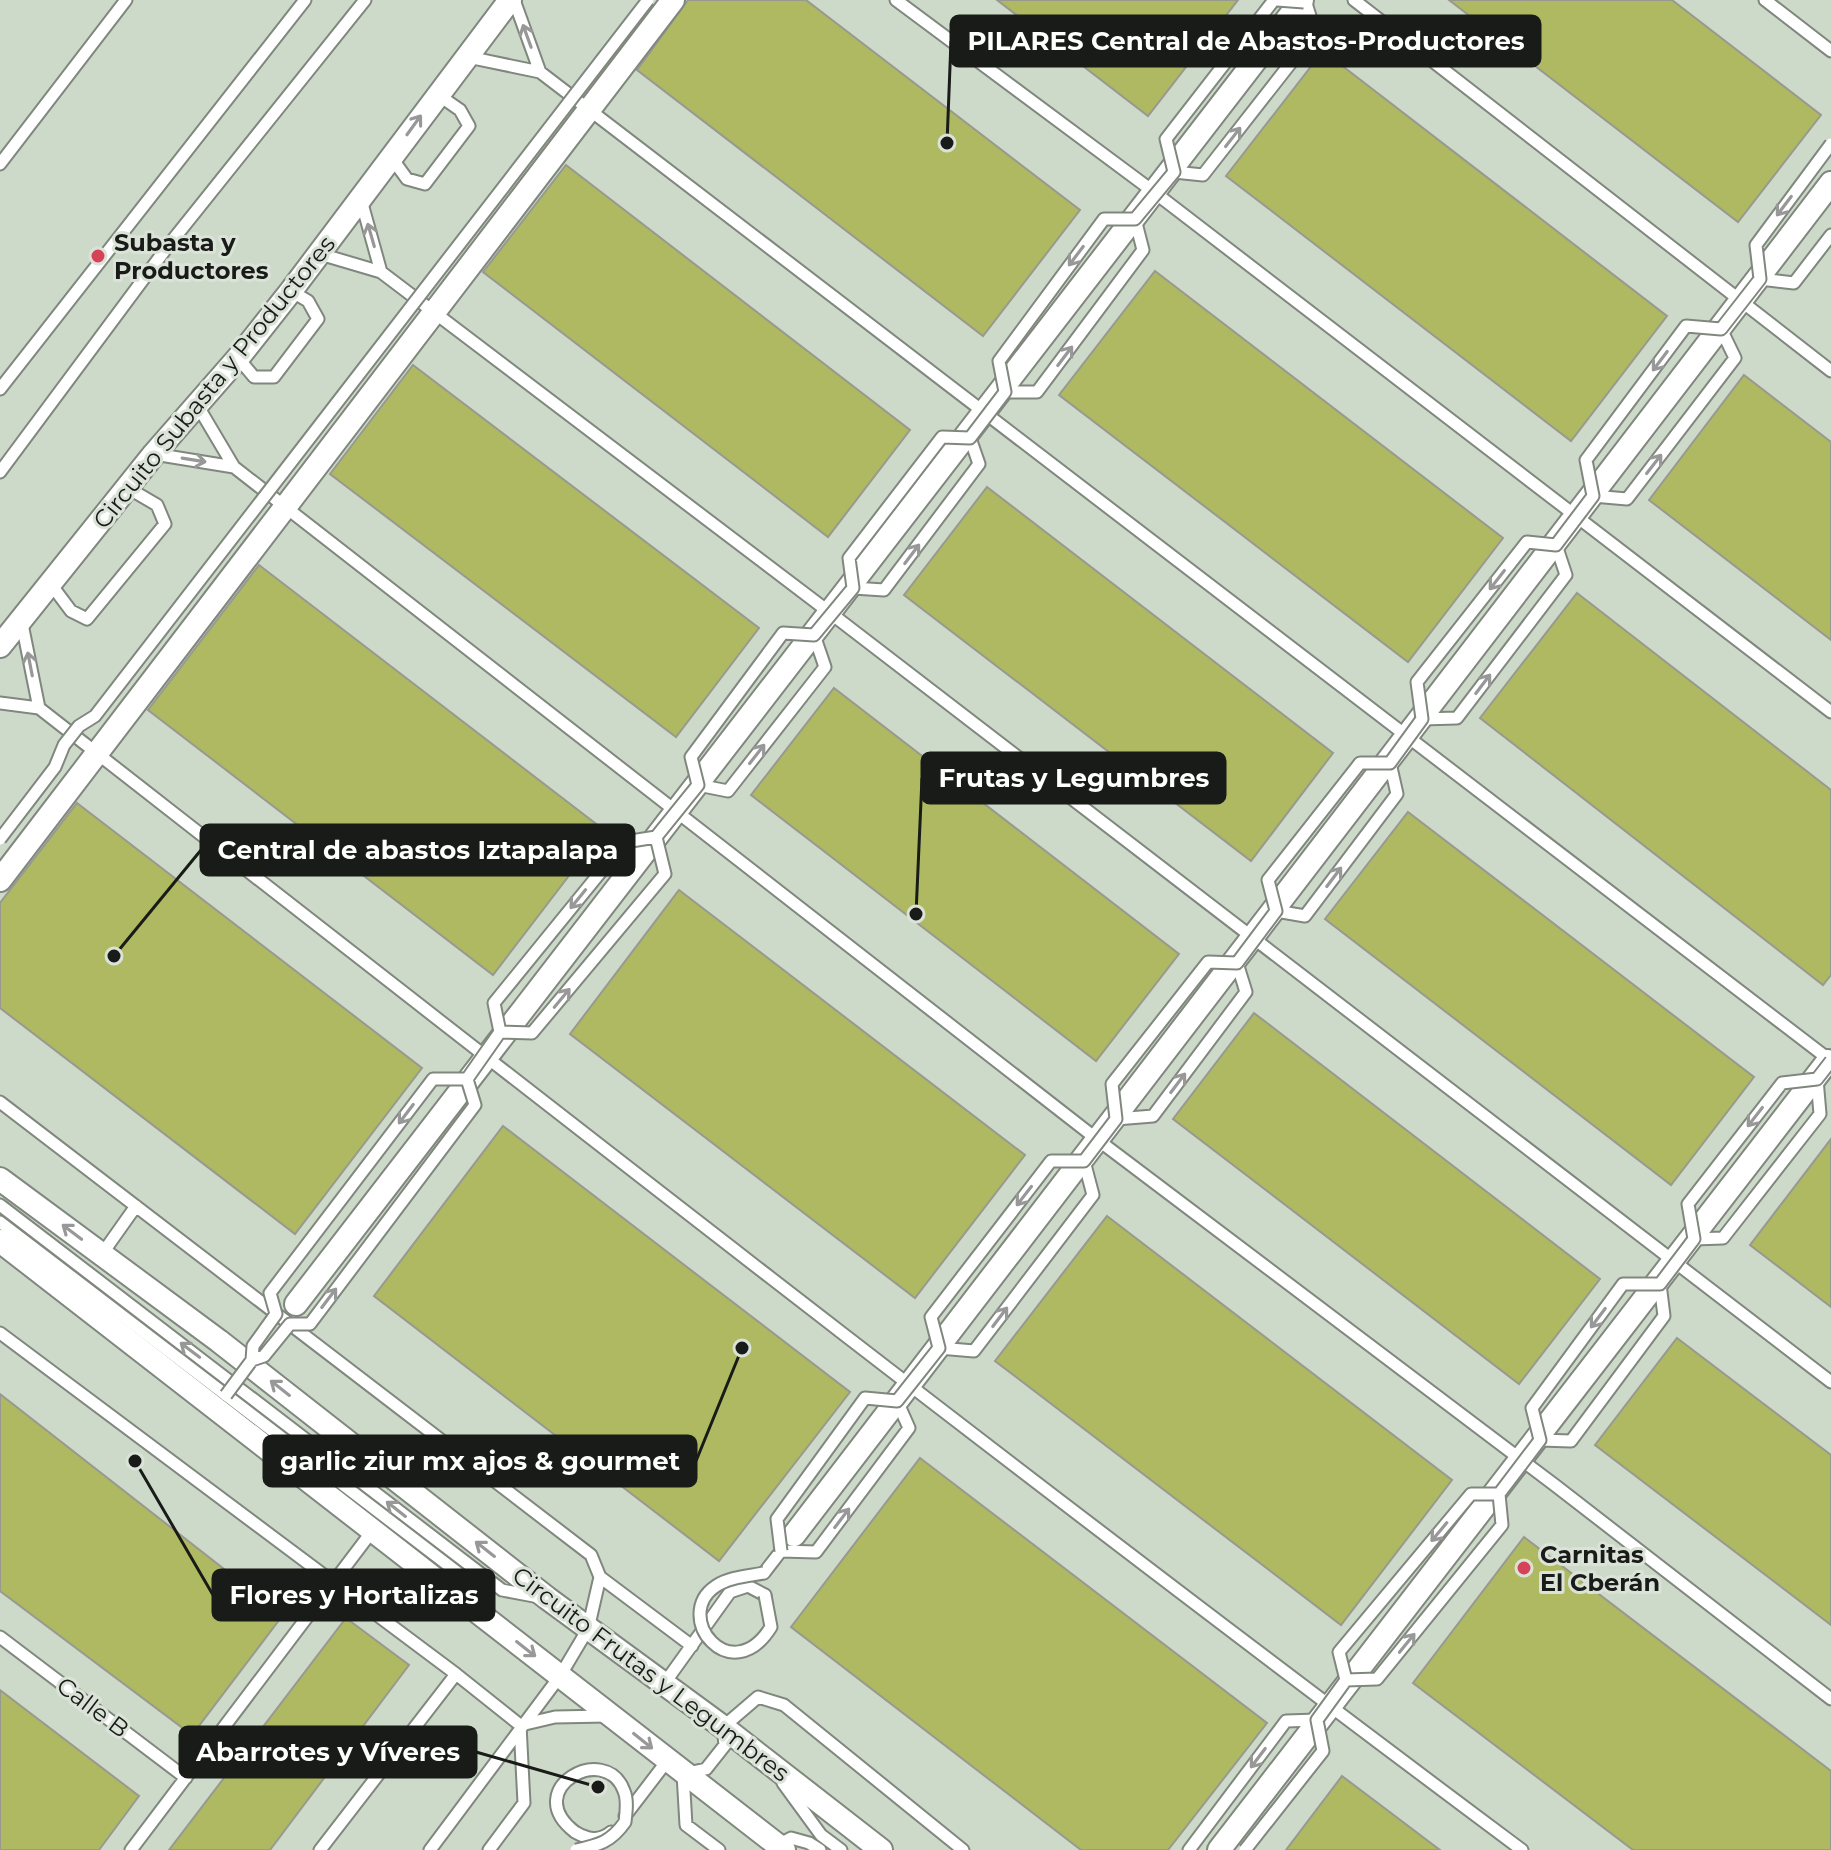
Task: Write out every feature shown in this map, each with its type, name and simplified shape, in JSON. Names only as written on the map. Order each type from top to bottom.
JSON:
[{"type":"street","name":"Circuito Subasta y Productores","points":[[0,646],[196,403],[238,358],[320,254],[437,94],[512,0]]},
{"type":"street","points":[[0,880],[673,0]]},
{"type":"street","points":[[296,1304],[1304,1]]},
{"type":"street","points":[[788,1543],[1831,183]]},
{"type":"street","points":[[1219,1850],[1830,1060]]},
{"type":"street","name":"Circuito Frutas y Legumbres","points":[[0,1179],[244,1360],[547,1598],[723,1727],[881,1850]]},
{"type":"street","points":[[0,1241],[781,1848]]},
{"type":"lane","points":[[0,164],[126,0]]},
{"type":"lane","points":[[0,389],[305,0]]},
{"type":"lane","points":[[0,472],[168,246],[365,0]]},
{"type":"lane","points":[[512,0],[540,72]]},
{"type":"lane","points":[[0,839],[55,767],[64,745],[79,726],[95,716],[648,0]]},
{"type":"lane","points":[[896,0],[1154,192],[1831,712]]},
{"type":"lane","points":[[1276,0],[1304,1],[1315,32],[1203,175],[1174,172],[1166,139],[1276,0]]},
{"type":"lane","points":[[1354,0],[1831,371]]},
{"type":"lane","points":[[1765,0],[1831,51]]},
{"type":"lane","points":[[468,57],[540,72],[1830,1060],[1817,1079],[1820,1114],[1723,1238],[1694,1239]]},
{"type":"lane","points":[[391,156],[407,179],[425,184],[469,126],[460,110],[437,94]]},
{"type":"lane","points":[[1721,329],[1760,279],[1756,245],[1831,144]]},
{"type":"lane","points":[[1135,219],[1174,172]]},
{"type":"lane","points":[[360,198],[381,272]]},
{"type":"lane","points":[[970,438],[1005,392],[999,361],[1104,219],[1135,219]]},
{"type":"lane","points":[[1005,392],[1037,392],[1143,250],[1135,219]]},
{"type":"lane","points":[[1760,279],[1794,283],[1831,235]]},
{"type":"lane","points":[[320,254],[381,272],[1831,1382]]},
{"type":"lane","points":[[238,358],[254,377],[274,377],[318,319],[308,301],[291,291]]},
{"type":"lane","points":[[1556,545],[1593,496],[1586,460],[1686,326],[1721,329]]},
{"type":"lane","points":[[1593,496],[1627,499],[1735,358],[1721,329]]},
{"type":"lane","points":[[196,403],[234,467],[1098,1140],[1831,1699]]},
{"type":"lane","points":[[814,635],[853,588],[849,558],[942,437],[970,438]]},
{"type":"lane","points":[[853,588],[884,590],[979,464],[970,438]]},
{"type":"lane","points":[[154,454],[234,467]]},
{"type":"lane","points":[[50,583],[71,611],[87,619],[146,548],[165,524],[157,505],[128,488]]},
{"type":"lane","points":[[1276,911],[1305,916],[1397,794],[1390,763],[1422,719],[1417,682],[1527,542],[1556,545]]},
{"type":"lane","points":[[1422,719],[1457,718],[1566,575],[1556,545]]},
{"type":"lane","points":[[21,619],[39,708]]},
{"type":"lane","points":[[698,785],[691,757],[783,633],[814,635]]},
{"type":"lane","points":[[698,785],[728,791],[825,667],[814,635]]},
{"type":"lane","points":[[0,703],[39,708],[486,1058],[904,1393],[1324,1714],[1522,1850]]},
{"type":"lane","points":[[1276,911],[1268,880],[1360,763],[1390,763]]},
{"type":"lane","points":[[467,1079],[500,1032],[494,1003],[625,842],[656,837],[698,785]]},
{"type":"lane","points":[[500,1032],[532,1033],[665,874],[656,837]]},
{"type":"lane","points":[[1237,963],[1276,911]]},
{"type":"lane","points":[[1084,1161],[1116,1119],[1112,1084],[1208,962],[1237,963]]},
{"type":"lane","points":[[1116,1119],[1153,1116],[1246,992],[1237,963]]},
{"type":"lane","points":[[226,1395],[252,1360],[253,1346],[276,1314],[270,1293],[433,1079],[467,1079]]},
{"type":"lane","points":[[252,1360],[264,1356],[290,1324],[310,1324],[475,1105],[467,1079]]},
{"type":"lane","points":[[1540,1440],[1571,1441],[1664,1316],[1660,1284],[1694,1239],[1688,1204],[1782,1083],[1817,1079]]},
{"type":"lane","points":[[0,1102],[591,1555],[600,1577],[692,1646]]},
{"type":"lane","points":[[939,1348],[931,1317],[1051,1161],[1084,1161]]},
{"type":"lane","points":[[939,1348],[974,1351],[1093,1195],[1084,1161]]},
{"type":"lane","points":[[0,1205],[502,1590],[547,1598]]},
{"type":"lane","points":[[102,1254],[136,1206]]},
{"type":"lane","points":[[0,1222],[474,1585],[483,1597],[485,1617]]},
{"type":"lane","points":[[1540,1440],[1532,1408],[1623,1284],[1660,1284]]},
{"type":"lane","points":[[0,1333],[520,1725],[524,1803],[489,1850]]},
{"type":"lane","points":[[904,1393],[939,1348]]},
{"type":"lane","points":[[1346,1680],[1377,1679],[1502,1525],[1499,1494],[1540,1440]]},
{"type":"lane","points":[[1245,1850],[1323,1751],[1324,1714],[1346,1680],[1339,1652],[1471,1494],[1499,1494]]},
{"type":"lane","points":[[131,1850],[374,1530]]},
{"type":"lane","points":[[664,1684],[692,1646],[730,1592],[748,1586],[765,1595],[771,1627],[762,1641],[749,1650],[731,1653],[718,1648],[707,1639],[701,1624],[705,1596],[716,1585],[764,1573],[788,1543]]},
{"type":"lane","points":[[430,1850],[520,1725],[560,1676],[588,1629],[600,1577]]},
{"type":"lane","name":"Calle B","points":[[0,1637],[186,1778]]},
{"type":"lane","points":[[320,1850],[456,1674]]},
{"type":"lane","points":[[576,1850],[609,1841],[625,1822],[624,1791],[615,1779],[601,1771],[583,1770],[570,1775],[558,1793],[557,1811],[575,1832],[587,1838],[604,1837],[617,1827],[675,1767],[706,1769],[725,1745],[723,1727],[758,1697],[784,1705],[963,1850]]},
{"type":"lane","points":[[1189,1850],[1286,1721],[1324,1714]]},
{"type":"lane","points":[[520,1725],[555,1717],[611,1716]]},
{"type":"lane","points":[[770,1763],[821,1835],[841,1850]]},
{"type":"lane","points":[[675,1767],[686,1825],[719,1850]]},
{"type":"lane","points":[[781,1848],[791,1838],[820,1850]]},
{"type":"shaded area","points":[[0,0],[1831,0],[1831,1850],[0,1850]]},
{"type":"building","points":[[688,0],[806,0],[1080,210],[983,336],[637,70]]},
{"type":"building","points":[[997,0],[1238,0],[1148,116]]},
{"type":"building","points":[[1449,0],[1672,0],[1821,115],[1738,222]]},
{"type":"building","points":[[1323,51],[1667,316],[1571,441],[1226,176]]},
{"type":"building","points":[[566,165],[910,430],[828,537],[483,272]]},
{"type":"building","points":[[1155,271],[1503,538],[1408,662],[1059,395]]},
{"type":"building","points":[[413,365],[759,628],[676,737],[330,474]]},
{"type":"building","points":[[1744,375],[1831,442],[1831,640],[1649,500]]},
{"type":"building","points":[[987,487],[1333,753],[1251,861],[904,595]]},
{"type":"building","points":[[259,565],[604,830],[493,975],[148,710]]},
{"type":"building","points":[[1577,593],[1831,790],[1831,975],[1823,985],[1480,718]]},
{"type":"building","points":[[834,688],[1179,954],[1096,1061],[751,795]]},
{"type":"building","points":[[77,803],[422,1068],[295,1234],[0,1008],[0,903]]},
{"type":"building","points":[[1408,812],[1754,1077],[1671,1185],[1325,919]]},
{"type":"building","points":[[679,890],[1025,1155],[915,1298],[570,1034]]},
{"type":"building","points":[[1254,1013],[1600,1279],[1519,1384],[1173,1119]]},
{"type":"building","points":[[503,1126],[850,1392],[719,1561],[374,1296]]},
{"type":"building","points":[[1831,1139],[1831,1307],[1750,1245]]},
{"type":"building","points":[[1107,1216],[1452,1480],[1341,1625],[995,1361]]},
{"type":"building","points":[[1677,1338],[1831,1455],[1831,1625],[1595,1445]]},
{"type":"building","points":[[0,1394],[283,1615],[192,1735],[0,1591]]},
{"type":"building","points":[[920,1458],[1267,1723],[1168,1850],[1081,1850],[791,1627]]},
{"type":"building","points":[[1524,1537],[1831,1771],[1831,1850],[1633,1850],[1413,1683]]},
{"type":"building","points":[[346,1618],[409,1665],[270,1850],[169,1850]]},
{"type":"building","points":[[0,1690],[139,1796],[99,1850],[0,1850]]},
{"type":"building","points":[[1342,1776],[1440,1850],[1286,1850]]},
{"type":"place","name":"PILARES Central de Abastos-Productores","points":[[947,143]]},
{"type":"place","name":"Subasta y Productores","points":[[98,256]]},
{"type":"place","name":"Frutas y Legumbres","points":[[916,914]]},
{"type":"place","name":"Central de abastos Iztapalapa","points":[[114,956]]},
{"type":"place","name":"garlic ziur mx ajos & gourmet","points":[[742,1348]]},
{"type":"place","name":"Flores y Hortalizas","points":[[135,1461]]},
{"type":"place","name":"Carnitas El Cberán","points":[[1524,1568]]},
{"type":"place","name":"Abarrotes y Víveres","points":[[598,1787]]}]
